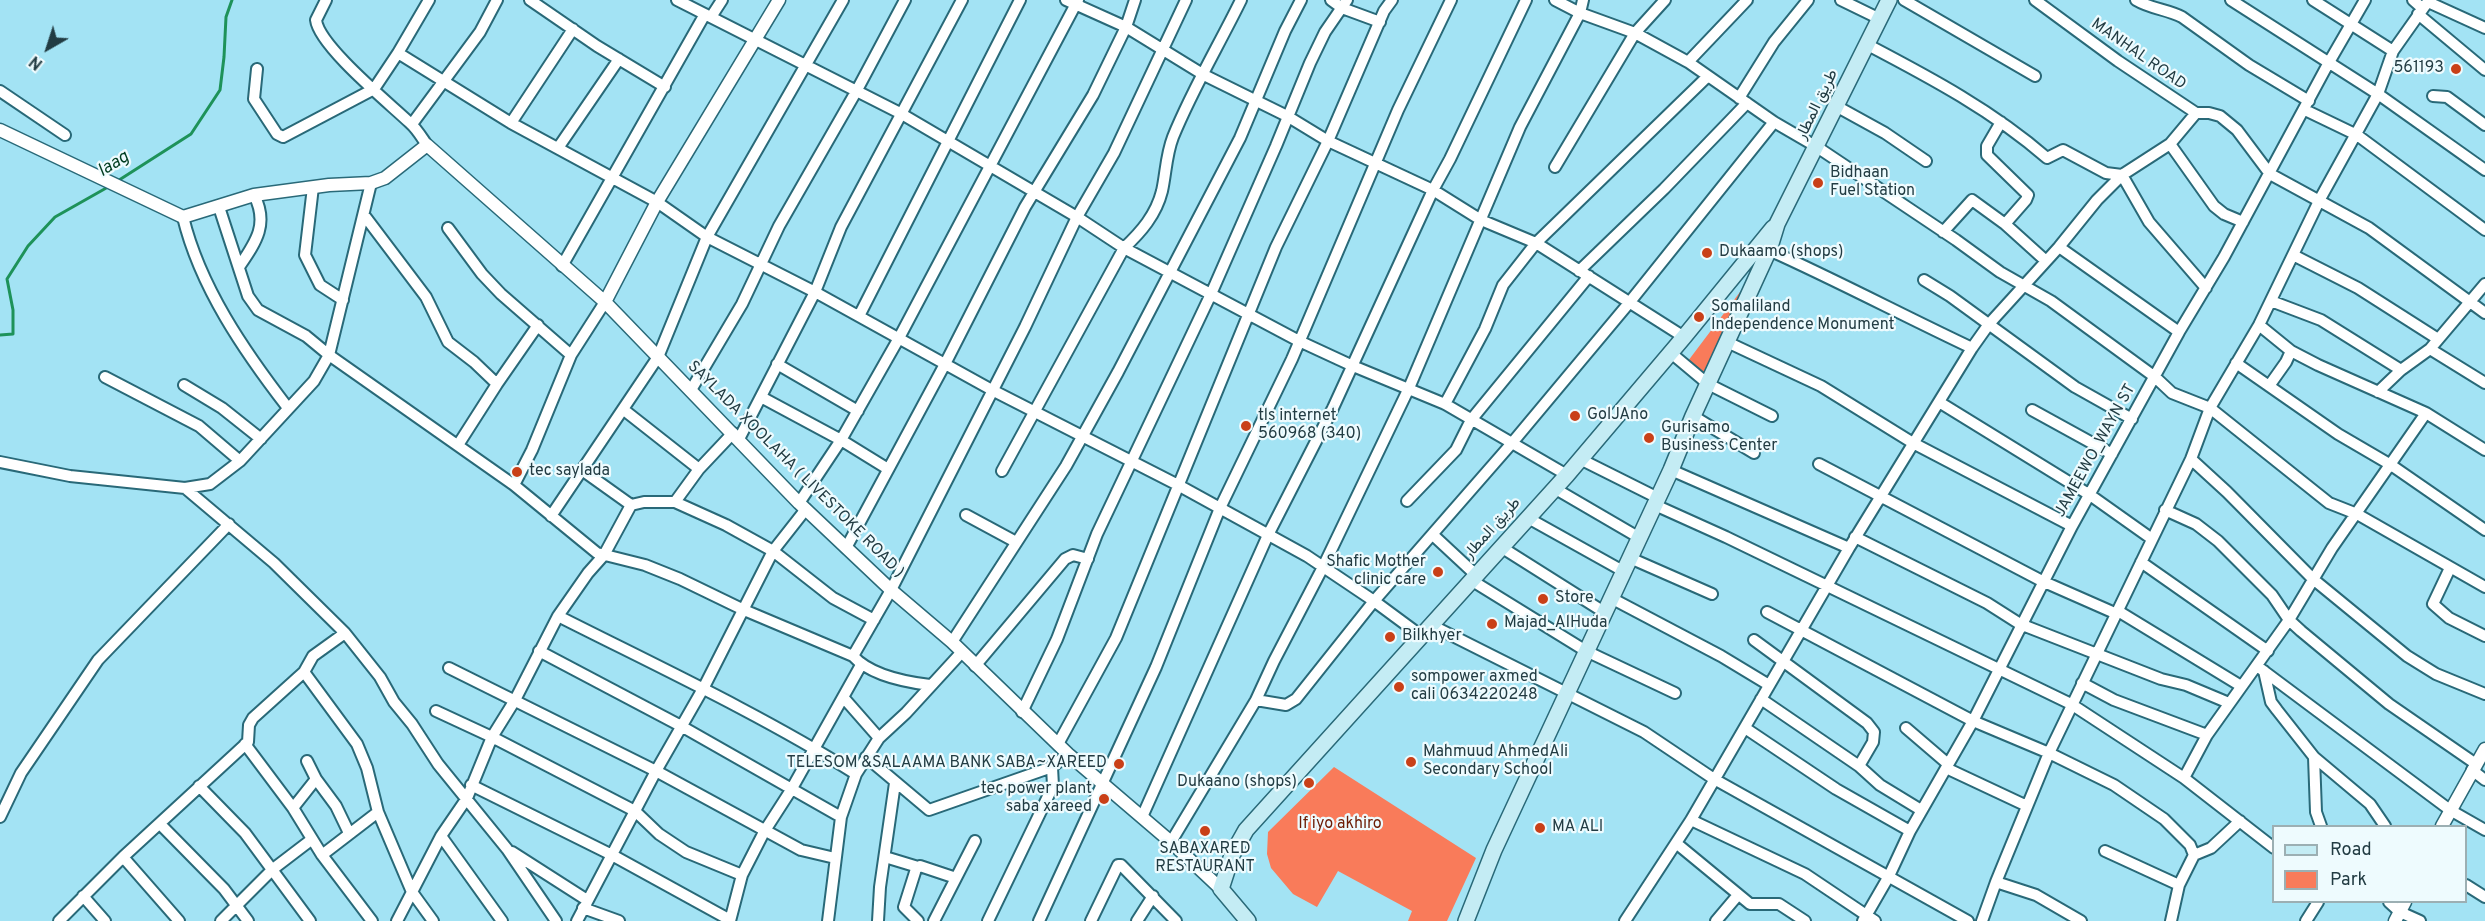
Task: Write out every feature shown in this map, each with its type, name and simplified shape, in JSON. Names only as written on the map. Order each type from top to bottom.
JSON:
[{"type":"main road","name":"طريق المطار","points":[[1466,921],[1494,850],[1671,470],[1693,416],[1769,250],[1777,224],[1868,45],[1888,0]]},
{"type":"main road","name":"طريق المطار","points":[[1221,889],[1232,855],[1246,830],[1567,475],[1777,224]]},
{"type":"main road","points":[[1221,889],[1248,921]]},
{"type":"street","points":[[0,130],[183,217],[254,195],[313,187],[370,183],[385,178],[427,145],[412,124],[342,59],[320,33],[316,20],[326,0]]},
{"type":"street","points":[[257,69],[254,99],[277,135],[283,137],[374,89],[429,0]]},
{"type":"street","points":[[412,124],[480,32],[497,0]]},
{"type":"street","points":[[530,0],[665,87]]},
{"type":"street","points":[[676,0],[900,112],[1077,217],[1124,248],[1299,341],[1445,404],[1567,475]]},
{"type":"street","points":[[562,266],[611,176],[708,15],[722,0]]},
{"type":"street","points":[[514,485],[532,450],[571,355],[605,302],[657,202],[779,0]]},
{"type":"street","points":[[551,516],[658,357],[707,237],[843,0]]},
{"type":"street","points":[[691,390],[742,304],[779,226],[857,90],[905,0]]},
{"type":"street","points":[[675,502],[699,469],[736,436],[761,397],[815,292],[841,227],[900,112],[962,0]]},
{"type":"street","points":[[859,316],[1020,0]]},
{"type":"street","points":[[846,548],[1034,192],[1093,95],[1126,27],[1135,0]]},
{"type":"street","points":[[853,656],[891,590],[1025,327],[1077,217],[1114,153],[1186,0]]},
{"type":"street","points":[[1002,471],[1124,248],[1138,234],[1157,207],[1163,189],[1164,167],[1173,138],[1241,0]]},
{"type":"street","points":[[952,642],[1066,466],[1171,273],[1240,138],[1285,31],[1301,0]]},
{"type":"street","points":[[1331,0],[1380,22]]},
{"type":"street","points":[[1058,744],[1116,638],[1276,248],[1392,0]]},
{"type":"street","points":[[1040,920],[1156,667],[1220,508],[1299,341],[1398,110],[1451,0]]},
{"type":"street","points":[[1142,817],[1268,535],[1353,366],[1432,190],[1450,159],[1526,0]]},
{"type":"street","points":[[1555,0],[1635,33],[1688,62],[1774,122],[1817,147],[2022,286],[2051,301],[2155,377],[2172,393],[2210,408],[2330,503],[2357,514],[2485,587]]},
{"type":"street","points":[[1171,842],[1256,700],[1274,660],[1323,567],[1409,388],[1520,127],[1580,12],[1583,0]]},
{"type":"street","points":[[1555,166],[1635,33],[1665,0]]},
{"type":"street","points":[[1688,62],[1747,0]]},
{"type":"street","points":[[1407,501],[1456,450],[1471,420],[1584,273],[1743,101],[1767,52],[1808,0]]},
{"type":"street","points":[[1841,0],[1880,19]]},
{"type":"street","points":[[1904,0],[2035,76]]},
{"type":"street","name":"MANHAL ROAD","points":[[2036,0],[2118,61],[2196,113]]},
{"type":"street","points":[[2136,0],[2152,9],[2181,16],[2307,106],[2357,135],[2485,230]]},
{"type":"street","points":[[2231,0],[2378,94],[2485,170]]},
{"type":"street","points":[[2313,0],[2331,13],[2352,23],[2392,51]]},
{"type":"street","name":"JAMEEWO_WAYN ST","points":[[1868,919],[1910,831],[1973,721],[2020,624],[2072,526],[2179,332],[2270,174],[2328,63],[2366,0]]},
{"type":"street","points":[[2413,0],[2485,28]]},
{"type":"street","points":[[576,921],[704,687],[773,551],[803,506],[899,338],[991,165],[1073,2],[1126,27],[1204,75],[1287,116],[1328,141],[1432,190],[1481,220],[1536,243],[1684,337]]},
{"type":"street","points":[[1022,711],[1057,639],[1088,559],[1211,294],[1310,63],[1325,32],[1344,4]]},
{"type":"street","points":[[1982,921],[2049,753],[2191,459],[2210,408],[2259,325],[2320,199],[2378,94],[2392,51],[2424,6]]},
{"type":"street","points":[[2424,6],[2485,70]]},
{"type":"street","points":[[511,123],[573,28]]},
{"type":"street","points":[[1868,45],[1960,94],[2047,158],[2063,150],[2106,173],[2122,175]]},
{"type":"street","points":[[398,53],[511,123],[657,202],[707,237],[815,292],[992,390],[1178,485],[1323,567],[1374,601],[1425,630],[1568,694],[1644,732],[1714,779],[1968,921]]},
{"type":"street","points":[[558,148],[619,58]]},
{"type":"street","points":[[1445,404],[1485,329],[1503,285],[1536,243],[1707,77]]},
{"type":"street","points":[[0,91],[65,135]]},
{"type":"street","points":[[2433,96],[2447,97],[2485,125]]},
{"type":"street","points":[[1836,106],[1885,133],[1926,161]]},
{"type":"street","points":[[1625,921],[1691,820],[1855,537],[1972,348],[1989,324],[2059,247],[2097,200],[2122,175],[2170,144],[2196,113],[2220,116],[2230,124],[2270,174],[2320,199],[2369,228],[2485,313]]},
{"type":"street","points":[[1256,700],[1286,705],[1296,699],[1374,601],[1512,443],[1629,303],[1774,122]]},
{"type":"street","points":[[2001,122],[1987,146],[1987,155],[2028,195],[2005,224]]},
{"type":"street","points":[[2170,144],[2214,206],[2243,222]]},
{"type":"street","name":"SAYLADA XOOLAHA ( LIVESTOKE ROAD )","points":[[427,145],[605,302],[846,548],[952,642],[1068,754],[1171,842],[1221,889]]},
{"type":"street","points":[[2122,175],[2149,222],[2206,288]]},
{"type":"street","points":[[0,462],[70,476],[185,488],[210,484],[240,461],[261,439],[314,381],[328,355],[370,183]]},
{"type":"street","points":[[313,187],[305,255],[320,285],[343,300]]},
{"type":"street","points":[[239,267],[251,250],[261,228],[262,209],[254,195]]},
{"type":"street","points":[[1943,232],[1972,200],[2005,224],[2046,261]]},
{"type":"street","points":[[219,207],[248,296],[258,310],[306,336],[328,355],[514,485],[597,553],[645,565],[680,579],[744,610],[853,656],[861,665],[912,683],[930,685]]},
{"type":"street","points":[[364,215],[426,297],[448,342],[497,384]]},
{"type":"street","points":[[183,217],[189,243],[200,270],[236,333],[288,408]]},
{"type":"street","points":[[448,228],[482,274],[571,355]]},
{"type":"street","points":[[2059,247],[2179,332]]},
{"type":"street","points":[[1769,250],[1855,289],[1892,310],[1972,348]]},
{"type":"street","points":[[2292,255],[2358,288],[2438,339]]},
{"type":"street","points":[[1924,280],[2075,387],[2132,419]]},
{"type":"street","points":[[2378,393],[2401,370],[2430,349],[2468,301],[2485,284]]},
{"type":"street","points":[[2271,301],[2321,320],[2401,370]]},
{"type":"street","points":[[2259,325],[2291,351],[2378,393],[2426,413],[2485,450]]},
{"type":"street","points":[[458,445],[538,326]]},
{"type":"street","points":[[1727,342],[1821,386],[1913,443],[2072,526]]},
{"type":"street","points":[[2430,349],[2485,383]]},
{"type":"street","points":[[2269,386],[2291,351]]},
{"type":"street","points":[[1671,353],[1708,384],[1772,416]]},
{"type":"street","points":[[2236,363],[2338,434],[2391,465],[2485,530]]},
{"type":"street","points":[[777,364],[858,411]]},
{"type":"street","points":[[105,377],[199,426],[240,461]]},
{"type":"street","points":[[184,385],[222,408],[261,439]]},
{"type":"street","points":[[761,397],[841,440],[888,469]]},
{"type":"street","points":[[1939,402],[2090,495],[2152,540]]},
{"type":"street","points":[[624,410],[699,469]]},
{"type":"street","points":[[2032,410],[2112,454]]},
{"type":"street","points":[[2184,778],[2207,735],[2241,686],[2260,669],[2268,651],[2313,579],[2426,413]]},
{"type":"street","points":[[1693,416],[1754,453]]},
{"type":"street","points":[[1580,459],[1738,543],[2071,704],[2184,778],[2272,846]]},
{"type":"street","points":[[2191,459],[2313,579],[2407,657],[2436,674],[2485,694]]},
{"type":"street","points":[[1819,464],[2042,582],[2118,613],[2241,686]]},
{"type":"street","points":[[582,470],[631,505],[644,502],[675,502],[726,525],[773,551],[833,598],[874,620]]},
{"type":"street","points":[[1671,470],[1849,548]]},
{"type":"street","points":[[185,488],[274,563],[345,633],[380,677],[394,702],[412,724],[438,764],[507,849],[556,921]]},
{"type":"street","points":[[1554,488],[1638,537]]},
{"type":"street","points":[[396,921],[441,836],[467,798],[492,736],[515,700],[558,616],[588,573],[604,555],[631,505]]},
{"type":"street","points":[[2165,510],[2196,524],[2218,541],[2281,606],[2289,620],[2389,704],[2474,767],[2485,780]]},
{"type":"street","points":[[966,515],[1016,542]]},
{"type":"street","points":[[1528,518],[1626,564],[1712,594]]},
{"type":"street","points":[[0,817],[18,778],[98,660],[229,524]]},
{"type":"street","points":[[1433,535],[1473,578],[1586,651],[1675,693]]},
{"type":"street","points":[[1855,537],[1987,603],[2020,624],[2161,680],[2186,685],[2229,703]]},
{"type":"street","points":[[1501,547],[1604,612]]},
{"type":"street","points":[[975,666],[1065,558],[1073,555],[1088,559]]},
{"type":"street","points":[[2141,562],[2268,651]]},
{"type":"street","points":[[2450,568],[2433,604],[2449,618],[2485,636]]},
{"type":"street","points":[[1611,598],[1721,656],[1769,685]]},
{"type":"street","points":[[1767,612],[1973,721],[2049,753],[2114,785],[2164,819],[2190,845],[2194,855]]},
{"type":"street","points":[[558,616],[704,687],[856,774]]},
{"type":"street","points":[[59,921],[123,857],[245,744],[249,739],[249,725],[253,718],[304,672],[313,656],[345,633]]},
{"type":"street","points":[[1754,640],[1867,723],[1874,732],[1872,742],[1859,766]]},
{"type":"street","points":[[539,651],[681,726],[841,817]]},
{"type":"street","points":[[828,921],[841,817],[856,774],[879,738],[906,713],[961,653]]},
{"type":"street","points":[[471,785],[612,855],[730,920],[742,874],[861,665]]},
{"type":"street","points":[[449,668],[656,771],[764,832],[801,850],[835,858]]},
{"type":"street","points":[[2260,669],[2271,702],[2314,757],[2370,804],[2384,825]]},
{"type":"street","points":[[2260,669],[2450,810],[2485,830]]},
{"type":"street","points":[[304,672],[357,744],[367,768],[378,812],[412,892],[433,921]]},
{"type":"street","points":[[2082,683],[2114,700],[2207,735]]},
{"type":"street","points":[[843,697],[879,738]]},
{"type":"street","points":[[1761,699],[1859,766],[1880,785],[1921,810]]},
{"type":"street","points":[[436,711],[492,736],[635,811],[658,834],[676,846],[742,874]]},
{"type":"street","points":[[1745,728],[1836,789],[1910,831]]},
{"type":"street","points":[[1906,728],[1947,766],[2027,806]]},
{"type":"street","points":[[245,744],[292,808],[311,840],[372,921]]},
{"type":"street","points":[[2442,825],[2485,749]]},
{"type":"street","points":[[866,757],[928,810],[1052,767],[1068,754]]},
{"type":"street","points":[[2314,757],[2316,812],[2321,825]]},
{"type":"street","points":[[307,761],[316,779],[336,806],[349,833]]},
{"type":"street","points":[[988,921],[1053,786],[1052,767]]},
{"type":"street","points":[[292,808],[316,779]]},
{"type":"street","points":[[878,921],[895,783]]},
{"type":"street","points":[[199,786],[245,833],[310,921]]},
{"type":"street","points":[[322,855],[378,812]]},
{"type":"street","points":[[1691,820],[1805,874],[1868,919]]},
{"type":"street","points":[[2171,921],[2179,885],[2194,855],[2211,848],[2240,821]]},
{"type":"street","points":[[160,824],[224,889],[248,921]]},
{"type":"street","points":[[441,836],[502,921]]},
{"type":"street","points":[[221,921],[273,869],[311,840]]},
{"type":"street","points":[[934,921],[975,841]]},
{"type":"street","points":[[1676,843],[1750,904],[1779,904],[1805,921]]},
{"type":"street","points":[[507,849],[585,904],[619,921]]},
{"type":"street","points":[[2105,851],[2179,885]]},
{"type":"street","points":[[123,857],[180,921]]},
{"type":"street","points":[[885,857],[956,878]]},
{"type":"street","points":[[1091,921],[1118,865],[1121,865],[1176,921]]},
{"type":"street","points":[[918,867],[904,907],[918,921]]},
{"type":"street","points":[[1996,882],[2036,896],[2081,921]]},
{"type":"street","points":[[2467,886],[2485,897]]},
{"type":"street","points":[[1716,921],[1738,895]]},
{"type":"street","points":[[83,896],[105,921]]},
{"type":"street","points":[[1137,921],[1153,896]]},
{"type":"street","points":[[2306,921],[2317,903]]},
{"type":"street","points":[[2400,912],[2420,921]]},
{"type":"green space","points":[[1740,292],[1745,295],[1706,375],[1688,361]]},
{"type":"green space","name":"If iyo akhiro","points":[[1334,767],[1476,858],[1447,921],[1408,921],[1412,911],[1338,871],[1317,907],[1293,894],[1271,868],[1267,854],[1268,832]]},
{"type":"waterway","name":"laag","points":[[116,182],[191,134],[220,90],[226,17],[232,0]]},
{"type":"waterway","name":"laag","points":[[0,335],[13,334],[13,310],[7,279],[28,246],[55,217],[108,187]]},
{"type":"place","name":"561193","points":[[2456,69]]},
{"type":"place","name":"Bidhaan Fuel Station","points":[[1818,183]]},
{"type":"place","name":"Dukaamo (shops)","points":[[1707,253]]},
{"type":"place","name":"Somaliland Independence Monument","points":[[1699,317]]},
{"type":"place","name":"GolJAno","points":[[1575,416]]},
{"type":"place","name":"tls internet 560968 (340)","points":[[1246,426]]},
{"type":"place","name":"Gurisamo Business Center","points":[[1649,438]]},
{"type":"place","name":"tec saylada","points":[[517,472]]},
{"type":"place","name":"Shafic Mother clinic care","points":[[1438,572]]},
{"type":"place","name":"Store","points":[[1543,599]]},
{"type":"place","name":"Majad_AlHuda","points":[[1492,624]]},
{"type":"place","name":"Bilkhyer","points":[[1390,637]]},
{"type":"place","name":"sompower axmed cali 0634220248","points":[[1399,687]]},
{"type":"place","name":"Mahmuud AhmedAli Secondary School","points":[[1411,762]]},
{"type":"place","name":"TELESOM &SALAAMA BANK SABA~XAREED","points":[[1119,764]]},
{"type":"place","name":"Dukaano (shops)","points":[[1309,783]]},
{"type":"place","name":"tec power plant saba xareed","points":[[1104,799]]},
{"type":"place","name":"MA ALI","points":[[1540,828]]},
{"type":"place","name":"SABAXARED RESTAURANT","points":[[1205,831]]}]
